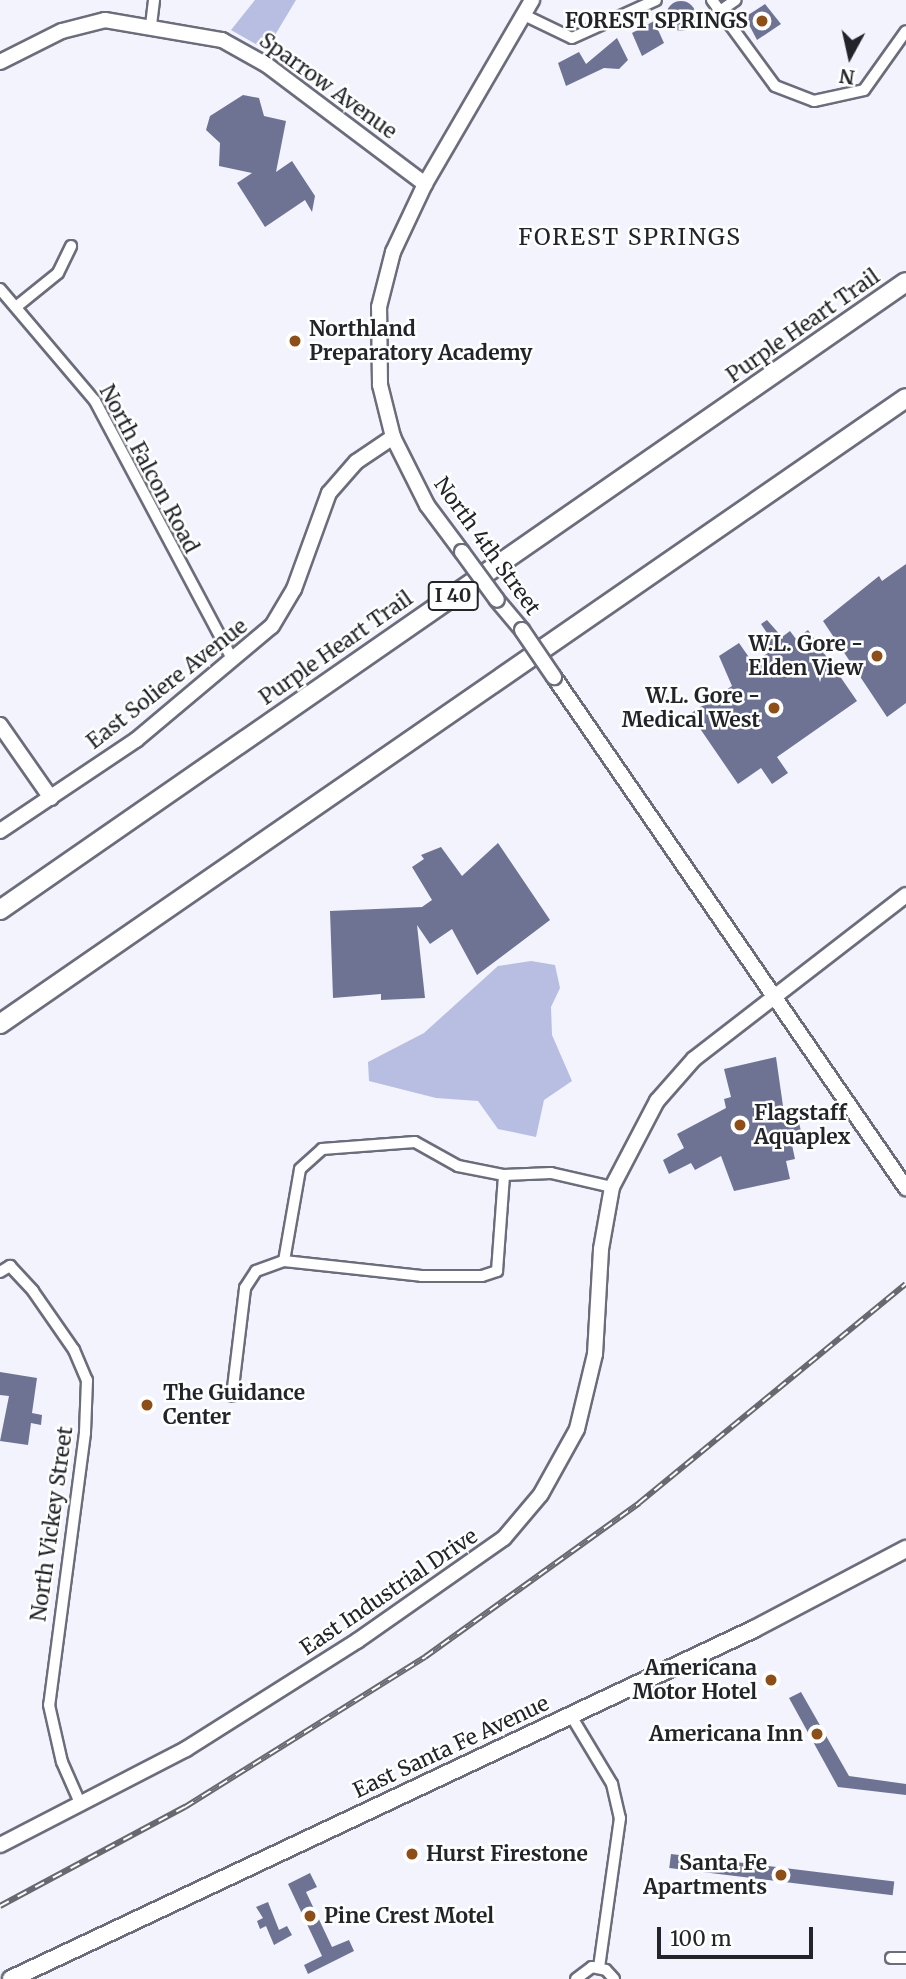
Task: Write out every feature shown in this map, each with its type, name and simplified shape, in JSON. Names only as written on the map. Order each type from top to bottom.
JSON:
[{"type":"highway","name":"Purple Heart Trail","points":[[0,909],[906,282]]},
{"type":"highway","points":[[0,1024],[906,398]]},
{"type":"main road","name":"East Santa Fe Avenue","points":[[11,1979],[754,1629],[906,1549]]},
{"type":"street","points":[[151,25],[154,0]]},
{"type":"street","name":"North 4th Street","points":[[532,0],[425,184],[393,252],[379,307],[380,385],[393,437],[427,505],[522,631],[777,997],[906,1188]]},
{"type":"street","points":[[524,15],[572,38],[656,0]]},
{"type":"street","points":[[712,0],[775,86],[814,101],[864,90],[906,32]]},
{"type":"street","points":[[720,11],[736,0]]},
{"type":"street","name":"Sparrow Avenue","points":[[0,62],[62,31],[104,20],[151,25],[222,40],[242,49],[425,184]]},
{"type":"street","points":[[16,307],[58,273],[71,246]]},
{"type":"street","name":"North Falcon Road","points":[[0,289],[95,401],[233,660]]},
{"type":"street","name":"East Soliere Avenue","points":[[0,831],[136,740],[233,660],[284,608],[321,509],[339,478],[393,437]]},
{"type":"street","points":[[0,725],[51,798]]},
{"type":"street","name":"East Industrial Drive","points":[[0,1845],[186,1749],[357,1641],[481,1557],[525,1515],[561,1463],[586,1400],[612,1187],[657,1101],[694,1059],[906,895]]},
{"type":"street","points":[[284,1261],[300,1169],[322,1149],[415,1142],[458,1166],[503,1175],[551,1173],[612,1187]]},
{"type":"street","points":[[232,1396],[248,1278],[284,1261],[421,1276],[482,1276],[497,1270],[503,1175]]},
{"type":"street","name":"North Vickey Street","points":[[0,1272],[10,1266],[74,1350],[87,1380],[85,1433],[49,1705],[58,1752],[81,1805]]},
{"type":"street","points":[[570,1714],[612,1784],[620,1818],[599,1967]]},
{"type":"street","points":[[891,1958],[906,1958]]},
{"type":"street","points":[[576,1979],[585,1969],[599,1967],[614,1979]]},
{"type":"shaded area","points":[[255,0],[296,0],[266,50],[231,30]]},
{"type":"shaded area","points":[[531,961],[555,965],[560,988],[551,1007],[552,1035],[572,1081],[544,1100],[536,1137],[498,1129],[478,1101],[436,1098],[369,1081],[368,1062],[424,1033],[498,966]]},
{"type":"building","name":"FOREST SPRINGS","points":[[681,1],[692,5],[696,16],[692,27],[681,31],[670,27],[666,16],[670,5]]},
{"type":"building","name":"FOREST SPRINGS","points":[[765,4],[781,24],[757,40],[745,17]]},
{"type":"building","name":"FOREST SPRINGS","points":[[654,21],[664,43],[642,56],[632,33]]},
{"type":"building","points":[[617,38],[628,60],[619,69],[604,68],[566,86],[558,63],[579,52],[586,64]]},
{"type":"building","points":[[243,95],[259,98],[264,116],[286,121],[276,172],[292,161],[315,196],[312,212],[305,200],[265,227],[237,183],[252,173],[219,166],[220,143],[206,130],[210,116]]},
{"type":"building","name":"W.L. Gore - Elden View","points":[[906,564],[906,703],[887,717],[823,621],[879,576],[882,581]]},
{"type":"building","name":"W.L. Gore - Medical West","points":[[767,620],[782,637],[790,631],[796,639],[808,630],[857,701],[777,757],[788,773],[772,784],[761,768],[738,784],[690,714],[732,686],[719,656],[739,643],[753,663],[768,653],[763,644],[771,639],[761,624]]},
{"type":"building","points":[[498,843],[550,920],[477,975],[452,929],[430,944],[417,925],[425,998],[381,1000],[381,994],[333,998],[330,911],[422,907],[432,900],[412,867],[424,859],[421,855],[441,847],[462,876]]},
{"type":"building","name":"Flagstaff Aquaplex","points":[[776,1057],[786,1127],[799,1123],[804,1143],[792,1145],[795,1159],[786,1161],[790,1179],[734,1191],[721,1156],[695,1170],[691,1163],[669,1174],[663,1160],[684,1148],[677,1134],[726,1108],[724,1099],[731,1097],[724,1069]]},
{"type":"building","points":[[0,1372],[37,1378],[32,1413],[42,1415],[41,1425],[31,1423],[28,1445],[0,1441],[9,1396],[0,1395]]},
{"type":"building","name":"Americana Inn","points":[[801,1692],[849,1776],[906,1784],[906,1795],[838,1787],[789,1698]]},
{"type":"building","name":"Santa Fe Apartments","points":[[671,1854],[894,1881],[893,1895],[669,1868]]},
{"type":"building","name":"Pine Crest Motel","points":[[310,1873],[317,1887],[306,1892],[332,1947],[349,1940],[354,1951],[308,1974],[304,1965],[322,1956],[288,1884]]},
{"type":"building","name":"Pine Crest Motel","points":[[268,1902],[279,1930],[287,1926],[292,1935],[274,1945],[266,1926],[260,1929],[257,1921],[263,1918],[256,1907]]},
{"type":"railway","points":[[0,1906],[185,1807],[425,1657],[639,1503],[906,1284]]},
{"type":"place","name":"FOREST SPRINGS","points":[[762,21]]},
{"type":"place","name":"Northland Preparatory Academy","points":[[295,341]]},
{"type":"place","name":"W.L. Gore - Elden View","points":[[877,656]]},
{"type":"place","name":"W.L. Gore - Medical West","points":[[774,708]]},
{"type":"place","name":"Flagstaff Aquaplex","points":[[740,1125]]},
{"type":"place","name":"The Guidance Center","points":[[147,1405]]},
{"type":"place","name":"Americana Motor Hotel","points":[[771,1680]]},
{"type":"place","name":"Americana Inn","points":[[817,1734]]},
{"type":"place","name":"Hurst Firestone","points":[[412,1854]]},
{"type":"place","name":"Santa Fe Apartments","points":[[781,1875]]},
{"type":"place","name":"Pine Crest Motel","points":[[310,1916]]},
{"type":"district","name":"FOREST SPRINGS","points":[[630,237]]}]
